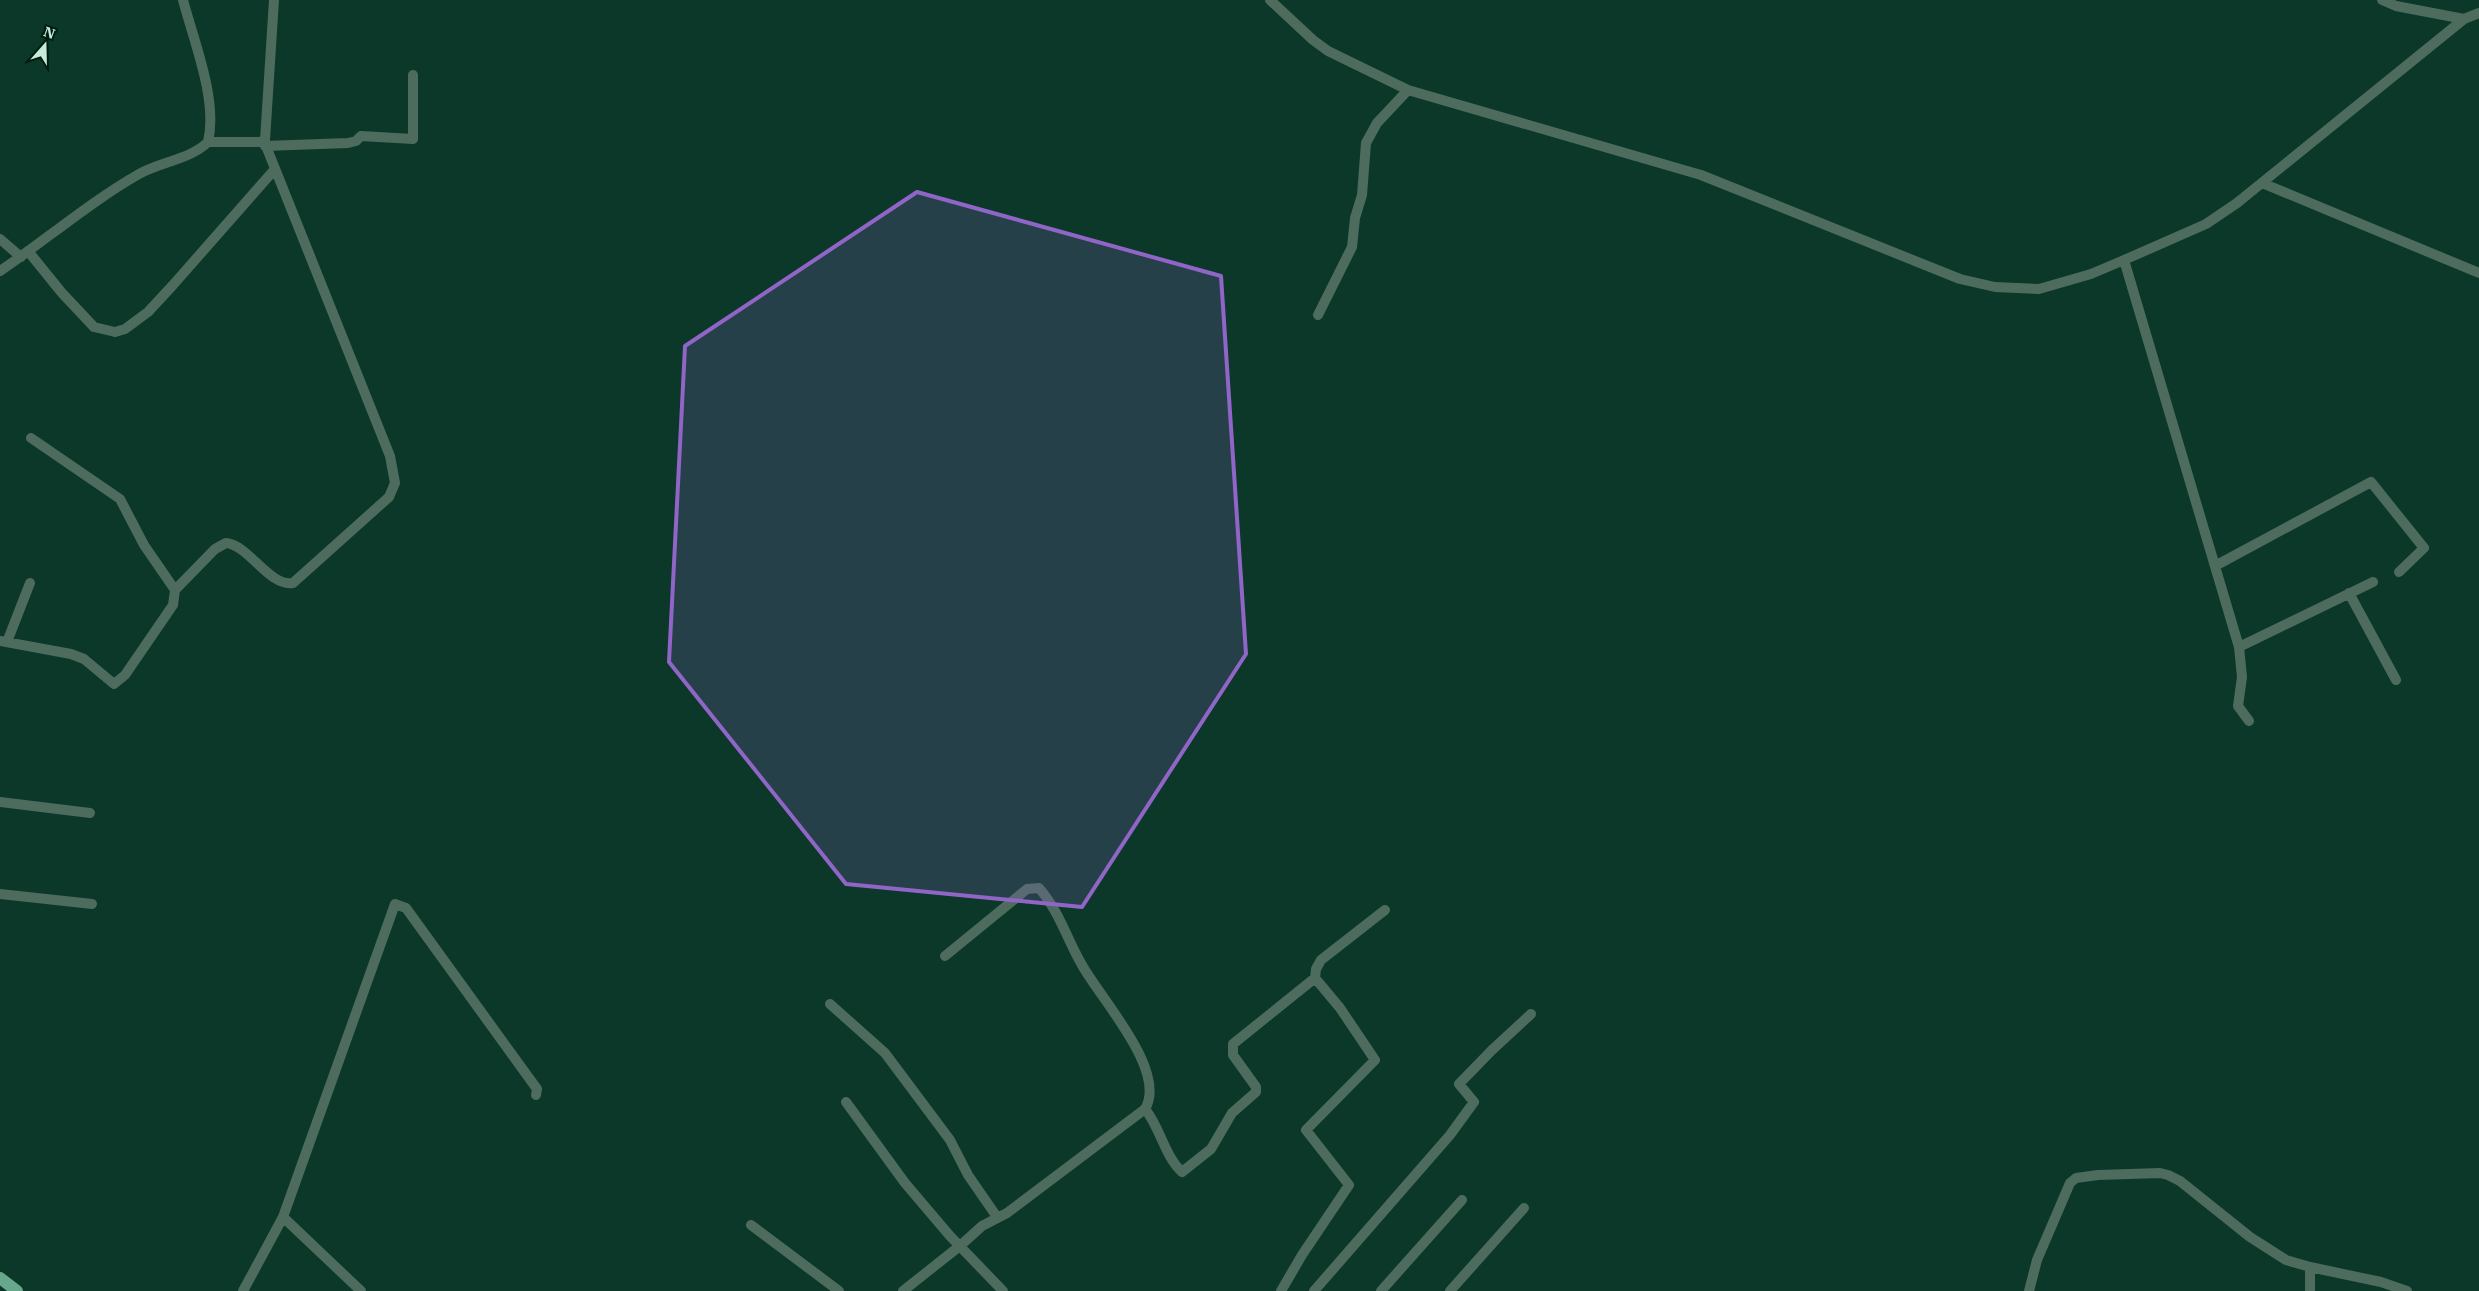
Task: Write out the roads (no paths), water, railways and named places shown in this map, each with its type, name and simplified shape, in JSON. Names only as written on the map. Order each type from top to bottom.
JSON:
[{"type":"main road","points":[[0,1278],[17,1291]]},
{"type":"street","points":[[182,0],[210,101],[212,120],[208,142]]},
{"type":"street","points":[[175,590],[215,549],[226,543],[236,546],[278,580],[293,583],[389,497],[395,484],[390,456],[265,144],[274,0]]},
{"type":"street","points":[[1270,0],[1312,40],[1328,51],[1408,90],[1701,175],[1960,279],[1995,287],[2039,289],[2091,274],[2206,224],[2262,183],[2464,19],[2479,13]]},
{"type":"street","points":[[2382,0],[2396,6],[2464,19]]},
{"type":"street","points":[[0,271],[140,173],[197,150],[208,142],[265,144],[348,143],[356,141],[361,136],[414,139],[413,75]]},
{"type":"street","points":[[1318,315],[1352,246],[1355,218],[1362,195],[1366,143],[1377,123],[1408,90]]},
{"type":"street","points":[[0,239],[24,254],[94,327],[115,332],[125,329],[154,305],[275,169]]},
{"type":"street","points":[[2262,183],[2479,273]]},
{"type":"street","points":[[2124,260],[2239,647],[2242,677],[2238,706],[2249,721]]},
{"type":"street","points":[[30,584],[3,642],[84,658],[114,684],[125,675],[174,605],[175,590],[144,545],[120,500],[32,438]]},
{"type":"street","points":[[2215,566],[2371,482],[2424,548],[2399,572]]},
{"type":"street","points":[[2239,647],[2373,582]]},
{"type":"street","points":[[2349,593],[2396,680]]},
{"type":"street","points":[[0,802],[90,813]]},
{"type":"street","points":[[903,1291],[961,1246],[982,1226],[997,1216],[1007,1213],[1144,1109],[1150,1100],[1150,1085],[1145,1069],[1123,1024],[1082,965],[1058,915],[1039,888],[1027,889],[946,956]]},
{"type":"street","points":[[0,894],[92,904]]},
{"type":"street","points":[[243,1291],[283,1217],[395,904],[406,908],[536,1089],[536,1094]]},
{"type":"street","points":[[1144,1109],[1154,1120],[1176,1167],[1182,1172],[1211,1150],[1232,1113],[1256,1092],[1256,1087],[1234,1055],[1233,1044],[1315,978],[1316,969],[1321,960],[1385,910]]},
{"type":"street","points":[[1281,1291],[1302,1254],[1349,1185],[1306,1130],[1375,1060],[1340,1008],[1315,978]]},
{"type":"street","points":[[830,1004],[885,1053],[950,1140],[968,1175],[997,1216]]},
{"type":"street","points":[[1314,1291],[1450,1135],[1474,1102],[1459,1084],[1531,1014]]},
{"type":"street","points":[[846,1102],[905,1183],[950,1236],[1003,1291]]},
{"type":"street","points":[[2029,1291],[2037,1260],[2070,1183],[2076,1178],[2098,1175],[2160,1173],[2168,1175],[2270,1252],[2310,1267],[2381,1282],[2407,1291]]},
{"type":"street","points":[[1381,1291],[1462,1200]]},
{"type":"street","points":[[1450,1291],[1524,1208]]},
{"type":"street","points":[[283,1217],[361,1291]]},
{"type":"street","points":[[751,1224],[839,1291]]},
{"type":"street","points":[[2310,1267],[2310,1291]]}]
